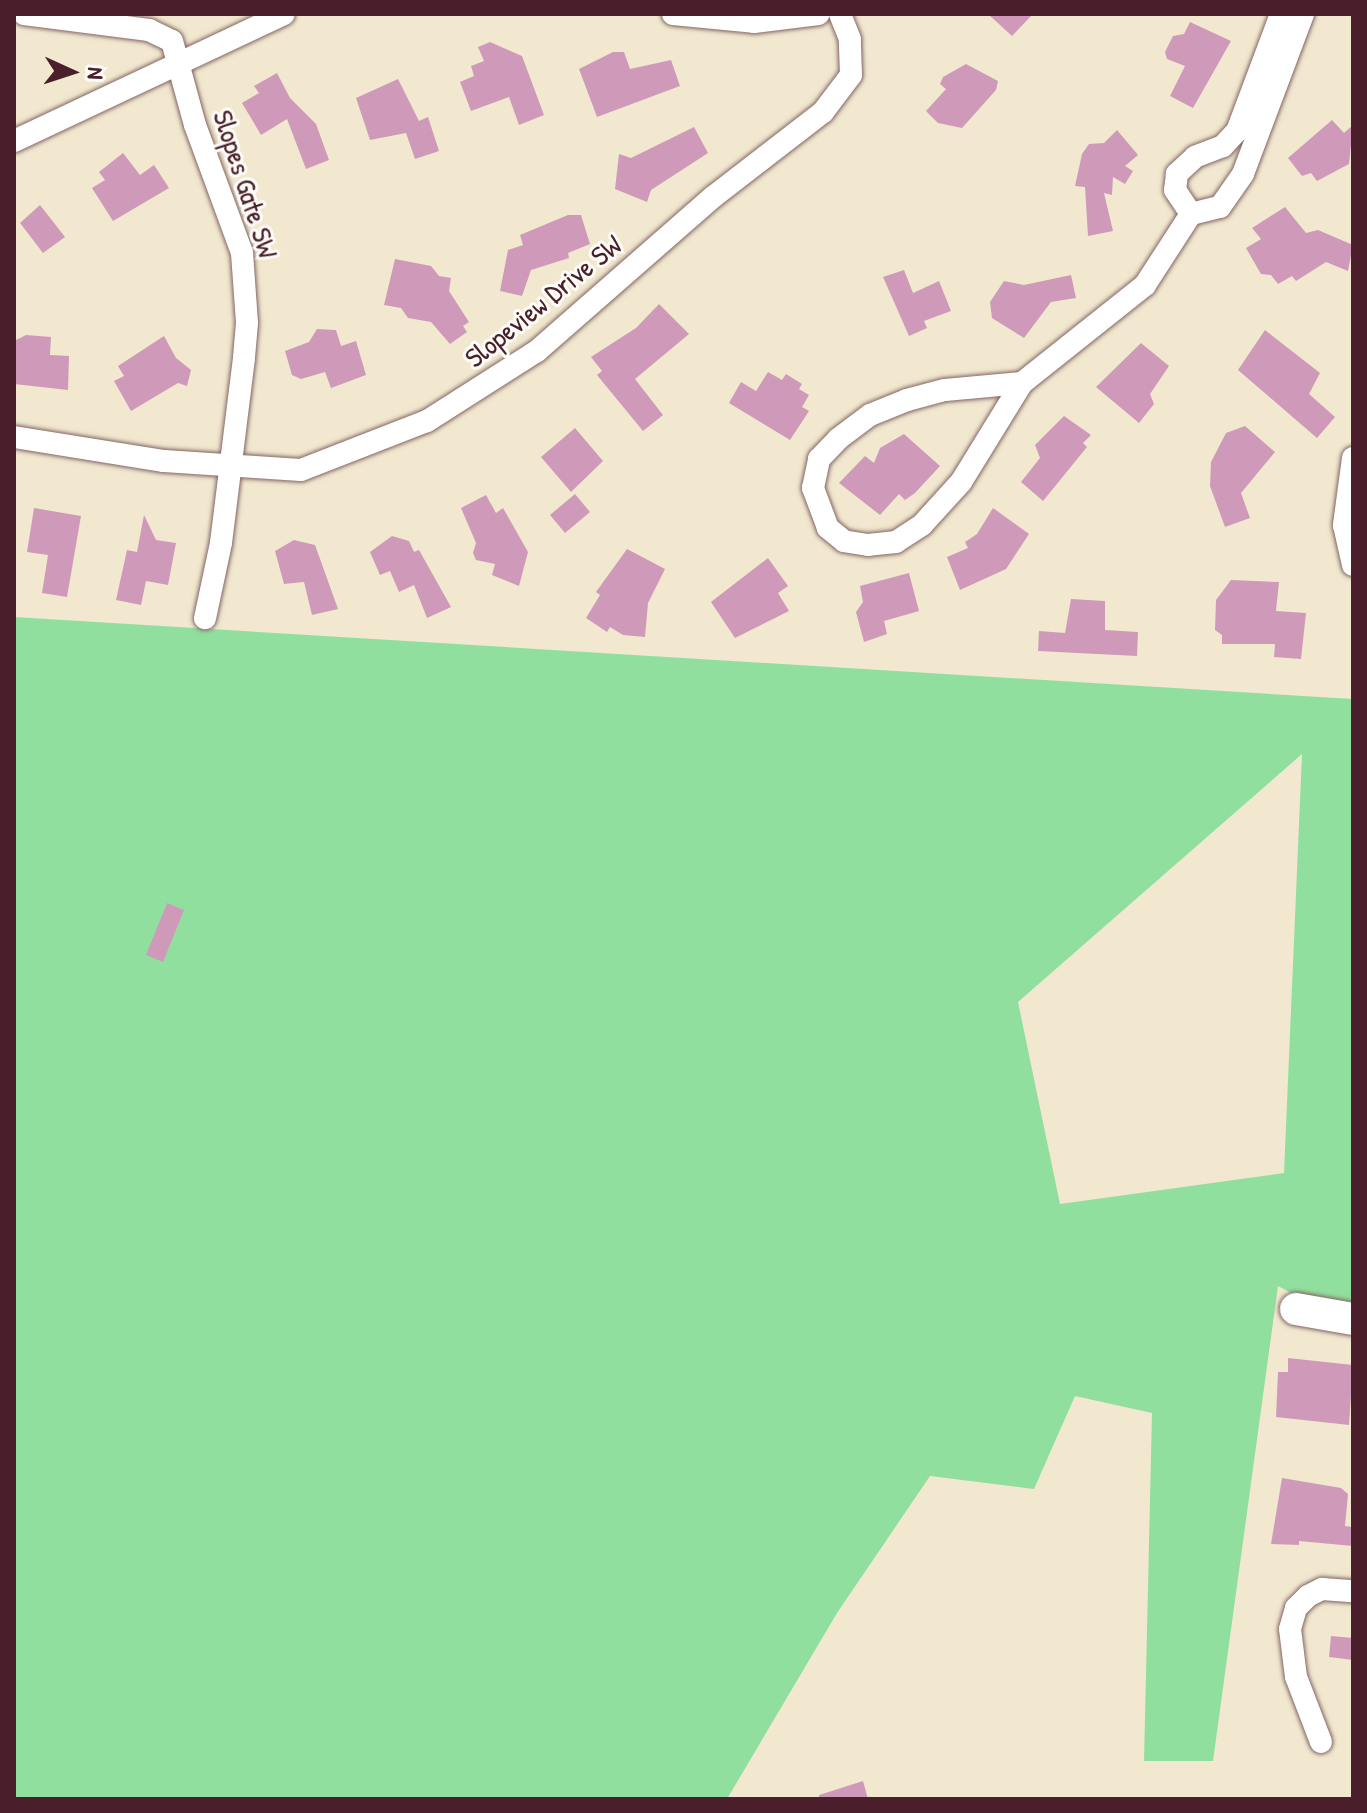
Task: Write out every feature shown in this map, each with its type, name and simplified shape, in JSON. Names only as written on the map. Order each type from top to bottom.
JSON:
[{"type":"street","name":"Slopes Gate SW","points":[[24,14],[149,30],[172,41],[242,253],[247,323],[231,467],[205,618]]},
{"type":"street","points":[[14,141],[284,14]]},
{"type":"street","points":[[673,14],[754,22],[819,14]]},
{"type":"street","name":"Slopeview Drive SW","points":[[14,437],[231,467],[301,470],[344,457],[478,393],[537,351],[713,197],[767,159],[831,103],[851,75],[853,56],[840,14]]},
{"type":"street","points":[[1191,214],[1175,190],[1177,174],[1195,157],[1223,146],[1237,131],[1281,14]]},
{"type":"street","points":[[1022,383],[945,390],[870,415],[819,459],[813,488],[828,528],[844,541],[868,545],[896,542],[922,525],[961,482],[1022,383],[1145,285],[1191,214],[1220,207],[1243,174],[1303,14]]},
{"type":"street","points":[[1353,458],[1344,525],[1353,565]]},
{"type":"street","points":[[1296,1309],[1353,1319]]},
{"type":"street","points":[[1321,1742],[1296,1677],[1290,1629],[1296,1608],[1308,1596],[1322,1589],[1353,1591]]},
{"type":"green space","points":[[14,617],[1353,699],[1353,1302],[1295,1295],[1278,1286],[1213,1761],[1144,1761],[1152,1413],[1075,1396],[1034,1489],[930,1476],[837,1613],[727,1799],[14,1799]],"holes":[[[1302,754],[1284,1173],[1060,1204],[1018,1002]]]},
{"type":"building","points":[[988,14],[1033,14],[1012,36]]},
{"type":"building","points":[[1190,22],[1231,41],[1193,108],[1170,96],[1185,66],[1167,59],[1165,52],[1173,36],[1184,34]]},
{"type":"building","points":[[490,42],[522,56],[544,115],[519,125],[509,97],[471,111],[460,82],[474,76],[471,66],[484,61],[478,47]]},
{"type":"building","points":[[613,52],[624,52],[630,69],[671,60],[680,86],[597,117],[579,69]]},
{"type":"building","points":[[966,64],[998,81],[996,90],[962,128],[938,123],[926,111],[946,89],[940,84],[943,77]]},
{"type":"building","points":[[277,73],[290,98],[316,124],[329,160],[306,169],[287,119],[261,135],[242,103],[259,93],[254,86]]},
{"type":"building","points":[[398,79],[419,121],[428,117],[439,151],[415,159],[406,133],[370,140],[356,98]]},
{"type":"building","points":[[1332,120],[1344,133],[1353,125],[1349,164],[1317,181],[1311,173],[1302,176],[1288,158]]},
{"type":"building","points":[[694,127],[708,153],[651,190],[647,202],[615,189],[619,154],[631,158]]},
{"type":"building","points":[[1117,130],[1138,155],[1125,166],[1133,171],[1125,184],[1113,177],[1112,195],[1104,193],[1113,231],[1088,236],[1085,187],[1075,186],[1082,154],[1089,144],[1104,143]]},
{"type":"building","points":[[123,153],[140,175],[154,165],[169,188],[113,221],[92,188],[105,180],[99,172]]},
{"type":"building","points":[[40,205],[65,237],[43,253],[20,223]]},
{"type":"building","points":[[1285,207],[1306,233],[1318,230],[1353,245],[1348,271],[1326,262],[1296,281],[1292,276],[1278,284],[1271,275],[1261,274],[1246,248],[1261,239],[1252,228]]},
{"type":"building","points":[[568,215],[581,215],[590,244],[568,253],[569,258],[531,270],[522,296],[500,291],[508,250],[523,245],[520,235]]},
{"type":"building","points":[[395,259],[431,266],[439,276],[451,278],[449,291],[469,322],[463,326],[467,332],[450,344],[431,322],[408,318],[401,308],[384,305]]},
{"type":"building","points":[[904,270],[913,293],[939,281],[951,311],[924,321],[927,328],[909,336],[883,277]]},
{"type":"building","points":[[1071,275],[1076,298],[1051,302],[1024,338],[992,318],[990,302],[1004,281],[1024,285]]},
{"type":"building","points":[[659,304],[689,334],[635,379],[663,415],[643,431],[597,375],[602,371],[591,357],[636,328]]},
{"type":"building","points":[[317,329],[336,330],[341,346],[356,341],[366,375],[331,388],[325,372],[301,379],[292,375],[285,351],[309,342]]},
{"type":"building","points":[[1265,330],[1320,373],[1309,394],[1335,417],[1317,438],[1238,370]]},
{"type":"building","points":[[26,335],[51,337],[50,355],[69,356],[68,390],[14,384],[14,341]]},
{"type":"building","points":[[164,336],[176,358],[191,370],[187,386],[178,383],[131,411],[114,381],[124,376],[118,366]]},
{"type":"building","points":[[1141,343],[1169,366],[1150,394],[1154,404],[1139,423],[1096,387]]},
{"type":"building","points":[[768,372],[782,380],[786,374],[802,384],[799,389],[809,395],[802,407],[809,411],[790,440],[729,403],[741,382],[756,391]]},
{"type":"building","points":[[1064,416],[1091,435],[1083,443],[1087,447],[1043,501],[1021,482],[1040,458],[1035,445]]},
{"type":"building","points":[[1245,426],[1275,452],[1241,493],[1250,518],[1225,527],[1210,486],[1211,462],[1226,433]]},
{"type":"building","points":[[575,428],[603,461],[571,492],[541,457]]},
{"type":"building","points":[[904,434],[940,466],[915,493],[905,500],[899,494],[880,515],[839,483],[865,456],[874,463],[880,448]]},
{"type":"building","points":[[575,494],[590,512],[565,533],[550,515]]},
{"type":"building","points":[[486,495],[496,513],[503,508],[528,552],[519,586],[492,575],[495,564],[476,560],[473,553],[476,543],[461,508]]},
{"type":"building","points":[[34,508],[81,516],[67,597],[42,593],[48,555],[27,552]]},
{"type":"building","points":[[993,508],[1029,534],[1006,569],[960,590],[947,557],[968,548],[965,542],[977,534]]},
{"type":"building","points":[[144,515],[156,540],[176,543],[168,585],[146,581],[141,605],[116,600],[127,550],[137,552]]},
{"type":"building","points":[[392,536],[409,541],[414,552],[419,550],[451,607],[427,618],[414,585],[399,592],[390,571],[380,575],[370,552]]},
{"type":"building","points":[[294,540],[315,545],[338,609],[312,615],[304,582],[284,584],[275,551]]},
{"type":"building","points":[[627,549],[665,569],[648,603],[645,637],[623,635],[610,627],[607,632],[586,618],[600,595],[596,592]]},
{"type":"building","points":[[768,558],[788,586],[778,593],[789,611],[735,638],[711,602]]},
{"type":"building","points":[[909,573],[919,611],[884,621],[887,634],[864,642],[856,612],[863,602],[860,586]]},
{"type":"building","points":[[1231,580],[1279,582],[1276,611],[1306,613],[1301,659],[1274,657],[1275,644],[1222,644],[1222,635],[1215,630],[1216,600]]},
{"type":"building","points":[[1071,599],[1105,601],[1105,630],[1138,632],[1137,656],[1038,651],[1039,631],[1065,633]]},
{"type":"building","points":[[167,903],[184,910],[163,962],[146,955]]},
{"type":"building","points":[[1288,1358],[1353,1365],[1349,1425],[1276,1417],[1278,1372],[1288,1372]]},
{"type":"building","points":[[1282,1478],[1341,1488],[1348,1494],[1345,1526],[1353,1527],[1353,1546],[1299,1541],[1299,1545],[1271,1544]]},
{"type":"building","points":[[1331,1636],[1353,1638],[1353,1660],[1329,1657]]},
{"type":"building","points":[[863,1781],[868,1799],[819,1799],[819,1795]]}]
